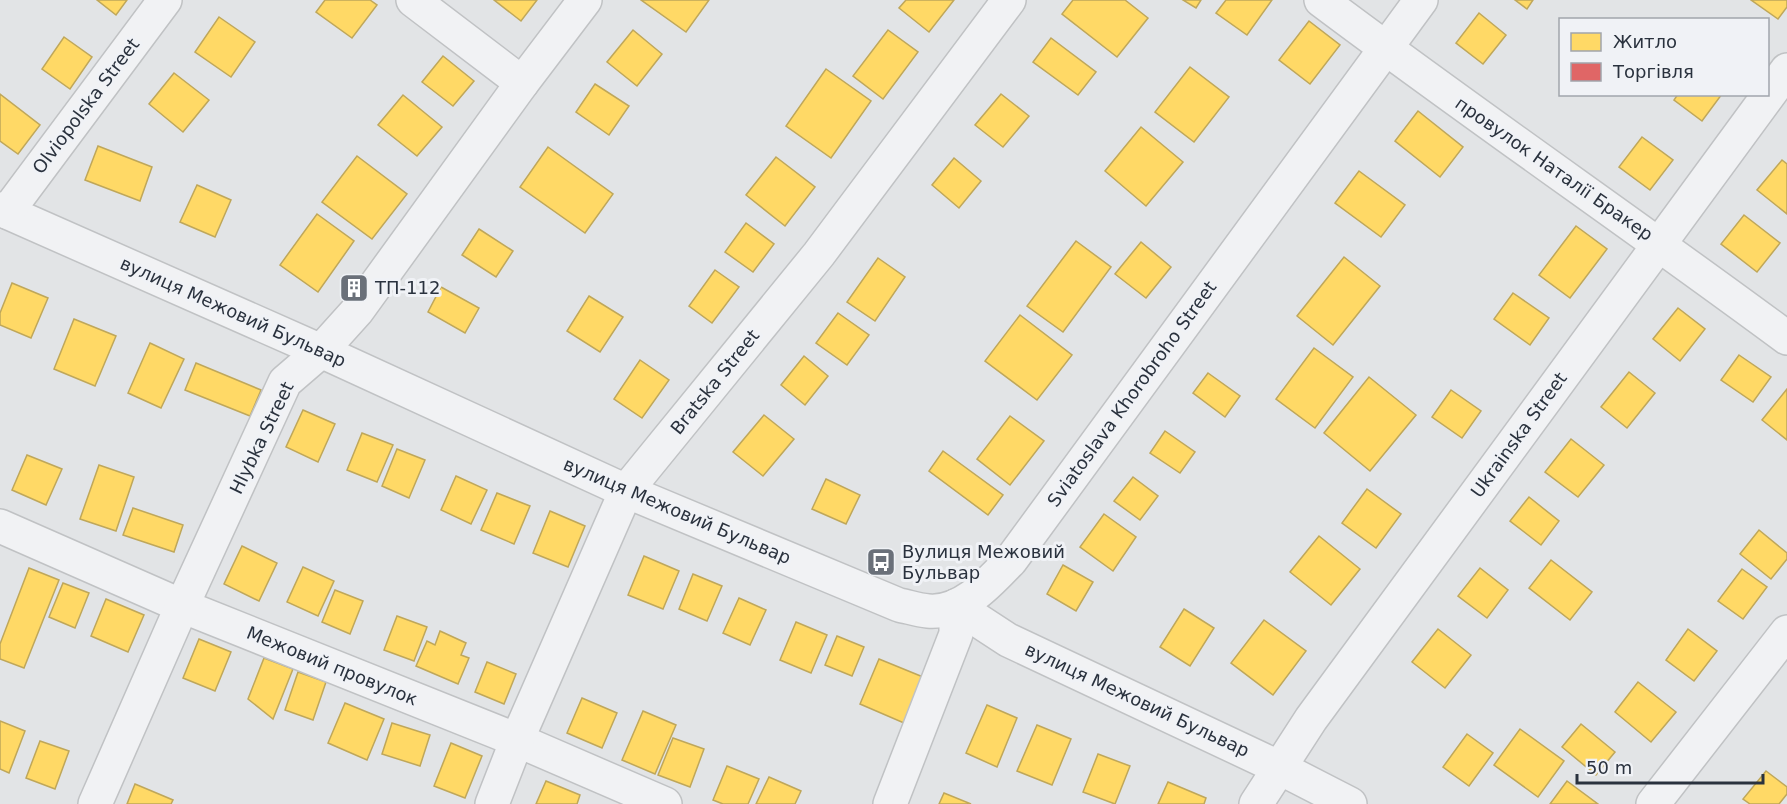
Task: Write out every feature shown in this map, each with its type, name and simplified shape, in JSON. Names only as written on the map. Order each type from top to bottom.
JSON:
[{"type":"street","name":"Olviopolska Street","points":[[3,210],[165,0]]},
{"type":"street","points":[[413,0],[522,83]]},
{"type":"street","name":"Hlybka Street","points":[[95,804],[182,606],[285,382],[321,351],[357,311],[585,0]]},
{"type":"street","name":"Bratska Street","points":[[492,804],[517,740],[626,491],[819,254],[1009,0]]},
{"type":"street","name":"провулок Наталії Бракер","points":[[1321,0],[1660,243],[1787,338]]},
{"type":"street","name":"Sviatoslava Khorobroho Street","points":[[956,606],[984,588],[1011,560],[1421,0]]},
{"type":"street","name":"Ukrainska Street","points":[[1769,95],[1787,70]]},
{"type":"street","name":"Ukrainska Street","points":[[1256,804],[1311,718],[1768,96]]},
{"type":"street","name":"вулиця Межовий Бульвар","points":[[3,210],[321,351],[626,491],[899,605],[930,611],[956,606],[1008,640],[1280,768],[1350,804]]},
{"type":"street","name":"Межовий провулок","points":[[0,526],[182,606],[517,740],[665,804]]},
{"type":"street","points":[[890,804],[956,634],[956,606]]},
{"type":"street","points":[[1653,804],[1787,632]]},
{"type":"building: Житло","points":[[97,0],[127,0],[116,15]]},
{"type":"building: Житло","points":[[325,0],[370,0],[377,5],[352,38],[316,12]]},
{"type":"building: Житло","points":[[494,0],[537,0],[521,21]]},
{"type":"building: Житло","points":[[641,0],[709,0],[686,32]]},
{"type":"building: Житло","points":[[906,0],[954,0],[929,32],[899,8]]},
{"type":"building: Житло","points":[[1073,0],[1125,0],[1148,18],[1117,57],[1062,14]]},
{"type":"building: Житло","points":[[1183,0],[1201,0],[1196,8]]},
{"type":"building: Житло","points":[[1226,0],[1272,0],[1247,35],[1216,13]]},
{"type":"building: Житло","points":[[1515,0],[1533,0],[1527,9]]},
{"type":"building: Житло","points":[[1751,0],[1787,0],[1787,7],[1778,19]]},
{"type":"building: Житло","points":[[1479,13],[1506,35],[1483,64],[1456,43]]},
{"type":"building: Житло","points":[[219,17],[255,42],[231,77],[195,52]]},
{"type":"building: Житло","points":[[1309,21],[1340,45],[1310,84],[1279,60]]},
{"type":"building: Житло","points":[[633,30],[662,54],[637,86],[607,62]]},
{"type":"building: Житло","points":[[888,30],[918,52],[883,99],[853,76]]},
{"type":"building: Житло","points":[[64,37],[92,57],[70,89],[42,69]]},
{"type":"building: Житло","points":[[1051,38],[1096,72],[1078,95],[1033,62]]},
{"type":"building: Житло","points":[[443,56],[474,81],[453,106],[422,82]]},
{"type":"building: Житло","points":[[1190,67],[1229,97],[1194,142],[1155,112]]},
{"type":"building: Житло","points":[[826,69],[871,101],[831,158],[786,126]]},
{"type":"building: Житло","points":[[174,73],[209,100],[183,132],[149,104]]},
{"type":"building: Житло","points":[[595,84],[629,106],[609,135],[576,112]]},
{"type":"building: Житло","points":[[0,94],[40,125],[18,154],[0,141]]},
{"type":"building: Житло","points":[[1001,94],[1029,116],[1003,147],[975,125]]},
{"type":"building: Житло","points":[[403,95],[442,127],[417,156],[378,125]]},
{"type":"building: Житло","points":[[1677,96],[1721,96],[1702,121],[1674,100]]},
{"type":"building: Житло","points":[[1418,111],[1463,147],[1440,177],[1395,141]]},
{"type":"building: Житло","points":[[1141,127],[1183,162],[1146,206],[1105,171]]},
{"type":"building: Житло","points":[[1642,137],[1673,160],[1650,190],[1619,167]]},
{"type":"building: Житло","points":[[98,146],[152,167],[140,201],[85,180]]},
{"type":"building: Житло","points":[[548,147],[613,194],[585,233],[520,187]]},
{"type":"building: Житло","points":[[357,156],[407,194],[372,239],[322,202]]},
{"type":"building: Житло","points":[[776,157],[815,187],[785,226],[746,195]]},
{"type":"building: Житло","points":[[954,158],[981,181],[959,208],[932,185]]},
{"type":"building: Житло","points":[[1782,160],[1787,164],[1787,214],[1757,190]]},
{"type":"building: Житло","points":[[1359,171],[1405,205],[1381,237],[1335,203]]},
{"type":"building: Житло","points":[[197,185],[231,200],[215,237],[180,222]]},
{"type":"building: Житло","points":[[317,214],[354,241],[318,292],[280,265]]},
{"type":"building: Житло","points":[[1744,215],[1780,243],[1757,272],[1721,244]]},
{"type":"building: Житло","points":[[746,223],[774,244],[753,272],[725,252]]},
{"type":"building: Житло","points":[[1576,226],[1607,249],[1570,298],[1539,275]]},
{"type":"building: Житло","points":[[479,229],[513,251],[496,277],[462,255]]},
{"type":"building: Житло","points":[[1076,241],[1111,267],[1063,332],[1027,306]]},
{"type":"building: Житло","points":[[1141,242],[1171,267],[1146,298],[1115,274]]},
{"type":"building: Житло","points":[[1344,257],[1380,286],[1333,345],[1297,316]]},
{"type":"building: Житло","points":[[878,258],[905,277],[875,321],[847,302]]},
{"type":"building: Житло","points":[[715,270],[739,287],[712,323],[689,306]]},
{"type":"building: Житло","points":[[12,283],[48,298],[31,338],[0,325],[0,313]]},
{"type":"building: Житло","points":[[441,287],[479,308],[465,333],[428,312]]},
{"type":"building: Житло","points":[[1513,293],[1549,318],[1530,345],[1494,319]]},
{"type":"building: Житло","points":[[589,296],[623,317],[600,352],[567,331]]},
{"type":"building: Житло","points":[[1678,308],[1705,329],[1680,361],[1653,339]]},
{"type":"building: Житло","points":[[838,313],[869,335],[847,365],[816,343]]},
{"type":"building: Житло","points":[[1020,315],[1072,355],[1037,400],[985,361]]},
{"type":"building: Житло","points":[[74,319],[116,336],[95,386],[54,369]]},
{"type":"building: Житло","points":[[150,343],[184,359],[161,408],[128,393]]},
{"type":"building: Житло","points":[[1314,348],[1353,377],[1315,428],[1276,399]]},
{"type":"building: Житло","points":[[1739,355],[1771,377],[1753,402],[1721,380]]},
{"type":"building: Житло","points":[[804,356],[828,376],[805,405],[781,385]]},
{"type":"building: Житло","points":[[640,360],[669,380],[642,418],[614,399]]},
{"type":"building: Житло","points":[[196,363],[261,390],[250,416],[185,390]]},
{"type":"building: Житло","points":[[1629,372],[1655,393],[1627,428],[1601,407]]},
{"type":"building: Житло","points":[[1208,373],[1240,396],[1225,417],[1193,393]]},
{"type":"building: Житло","points":[[1369,377],[1416,415],[1370,471],[1324,433]]},
{"type":"building: Житло","points":[[1787,389],[1787,440],[1762,420]]},
{"type":"building: Житло","points":[[1451,390],[1481,411],[1462,438],[1432,417]]},
{"type":"building: Житло","points":[[303,410],[335,424],[318,462],[286,447]]},
{"type":"building: Житло","points":[[764,415],[794,439],[763,476],[733,452]]},
{"type":"building: Житло","points":[[1010,416],[1044,441],[1010,485],[977,459]]},
{"type":"building: Житло","points":[[1165,431],[1195,452],[1180,473],[1150,453]]},
{"type":"building: Житло","points":[[362,433],[393,445],[377,482],[347,470]]},
{"type":"building: Житло","points":[[1571,439],[1604,465],[1578,497],[1545,472]]},
{"type":"building: Житло","points":[[397,449],[425,460],[409,498],[382,486]]},
{"type":"building: Житло","points":[[943,451],[1003,495],[988,515],[929,471]]},
{"type":"building: Житло","points":[[27,455],[62,469],[46,505],[12,490]]},
{"type":"building: Житло","points":[[99,465],[134,477],[116,531],[80,519]]},
{"type":"building: Житло","points":[[456,476],[487,490],[471,524],[441,510]]},
{"type":"building: Житло","points":[[1133,477],[1158,496],[1140,520],[1114,501]]},
{"type":"building: Житло","points":[[826,479],[860,495],[846,524],[812,509]]},
{"type":"building: Житло","points":[[1367,489],[1401,514],[1376,548],[1342,523]]},
{"type":"building: Житло","points":[[497,493],[530,506],[514,544],[481,530]]},
{"type":"building: Житло","points":[[1529,497],[1559,521],[1541,545],[1510,521]]},
{"type":"building: Житло","points":[[133,508],[183,525],[174,552],[123,535]]},
{"type":"building: Житло","points":[[550,511],[585,526],[568,567],[533,553]]},
{"type":"building: Житло","points":[[1104,514],[1136,537],[1113,571],[1080,547]]},
{"type":"building: Житло","points":[[1759,530],[1787,553],[1787,559],[1771,579],[1740,554]]},
{"type":"building: Житло","points":[[1319,536],[1360,569],[1331,605],[1290,572]]},
{"type":"building: Житло","points":[[242,546],[277,563],[259,601],[224,584]]},
{"type":"building: Житло","points":[[644,556],[679,571],[663,609],[628,595]]},
{"type":"building: Житло","points":[[1551,560],[1592,592],[1570,620],[1529,588]]},
{"type":"building: Житло","points":[[1063,565],[1093,582],[1076,611],[1047,594]]},
{"type":"building: Житло","points":[[303,567],[334,581],[318,616],[287,602]]},
{"type":"building: Житло","points":[[29,568],[59,580],[24,668],[0,659],[0,644]]},
{"type":"building: Житло","points":[[1480,568],[1508,590],[1487,618],[1458,596]]},
{"type":"building: Житло","points":[[1742,569],[1767,587],[1743,619],[1718,601]]},
{"type":"building: Житло","points":[[693,574],[722,586],[707,621],[679,609]]},
{"type":"building: Житло","points":[[63,583],[89,593],[75,628],[49,617]]},
{"type":"building: Житло","points":[[335,590],[363,601],[350,634],[322,622]]},
{"type":"building: Житло","points":[[739,598],[766,610],[750,645],[723,633]]},
{"type":"building: Житло","points":[[106,599],[144,615],[128,652],[91,636]]},
{"type":"building: Житло","points":[[1184,609],[1214,628],[1190,666],[1160,647]]},
{"type":"building: Житло","points":[[397,616],[427,627],[414,661],[384,650]]},
{"type":"building: Житло","points":[[1264,620],[1306,651],[1273,695],[1231,663]]},
{"type":"building: Житло","points":[[796,622],[827,635],[811,673],[780,660]]},
{"type":"building: Житло","points":[[1438,629],[1471,655],[1445,688],[1412,662]]},
{"type":"building: Житло","points":[[1688,629],[1717,651],[1694,681],[1666,660]]},
{"type":"building: Житло","points":[[440,631],[466,643],[461,655],[469,658],[458,684],[416,666],[427,641],[435,645]]},
{"type":"building: Житло","points":[[837,636],[864,647],[852,676],[825,665]]},
{"type":"building: Житло","points":[[199,639],[231,652],[215,691],[183,678]]},
{"type":"building: Житло","points":[[264,658],[293,669],[273,719],[248,699]]},
{"type":"building: Житло","points":[[879,659],[923,677],[904,723],[860,704]]},
{"type":"building: Житло","points":[[487,662],[516,674],[504,704],[475,692]]},
{"type":"building: Житло","points":[[298,672],[326,682],[313,720],[285,710]]},
{"type":"building: Житло","points":[[1638,682],[1676,712],[1651,742],[1615,712]]},
{"type":"building: Житло","points":[[582,698],[617,713],[602,748],[567,733]]},
{"type":"building: Житло","points":[[345,703],[384,719],[367,760],[328,743]]},
{"type":"building: Житло","points":[[987,705],[1017,718],[997,767],[966,753]]},
{"type":"building: Житло","points":[[643,711],[676,725],[655,774],[622,760]]},
{"type":"building: Житло","points":[[0,721],[25,731],[9,773],[0,769]]},
{"type":"building: Житло","points":[[392,723],[430,735],[420,766],[382,754]]},
{"type":"building: Житло","points":[[1581,724],[1615,752],[1596,775],[1562,747]]},
{"type":"building: Житло","points":[[1037,725],[1071,739],[1052,785],[1017,771]]},
{"type":"building: Житло","points":[[1520,729],[1564,761],[1538,797],[1494,765]]},
{"type":"building: Житло","points":[[1467,734],[1493,753],[1469,786],[1443,767]]},
{"type":"building: Житло","points":[[673,738],[704,749],[690,787],[658,775]]},
{"type":"building: Житло","points":[[40,741],[69,751],[55,789],[26,778]]},
{"type":"building: Житло","points":[[451,743],[482,756],[465,798],[434,786]]},
{"type":"building: Житло","points":[[1098,754],[1130,766],[1115,804],[1083,792]]},
{"type":"building: Житло","points":[[727,766],[759,779],[748,804],[723,804],[713,800]]},
{"type":"building: Житло","points":[[1766,771],[1787,787],[1787,794],[1779,804],[1750,804],[1743,799]]},
{"type":"building: Житло","points":[[769,777],[801,791],[795,804],[756,804]]},
{"type":"building: Житло","points":[[546,781],[580,795],[577,804],[536,804]]},
{"type":"building: Житло","points":[[1567,781],[1598,804],[1550,804]]},
{"type":"building: Житло","points":[[1168,782],[1206,798],[1204,804],[1158,804]]},
{"type":"building: Житло","points":[[135,784],[173,800],[171,804],[127,804]]},
{"type":"building: Житло","points":[[944,793],[971,804],[939,804]]},
{"type":"building: Торгівля","name":"ТП-112","points":[[355,277],[365,284],[352,300],[342,293]]},
{"type":"place","name":"ТП-112","points":[[354,288]]},
{"type":"place","name":"Вулиця Межовий Бульвар","points":[[881,562]]}]
